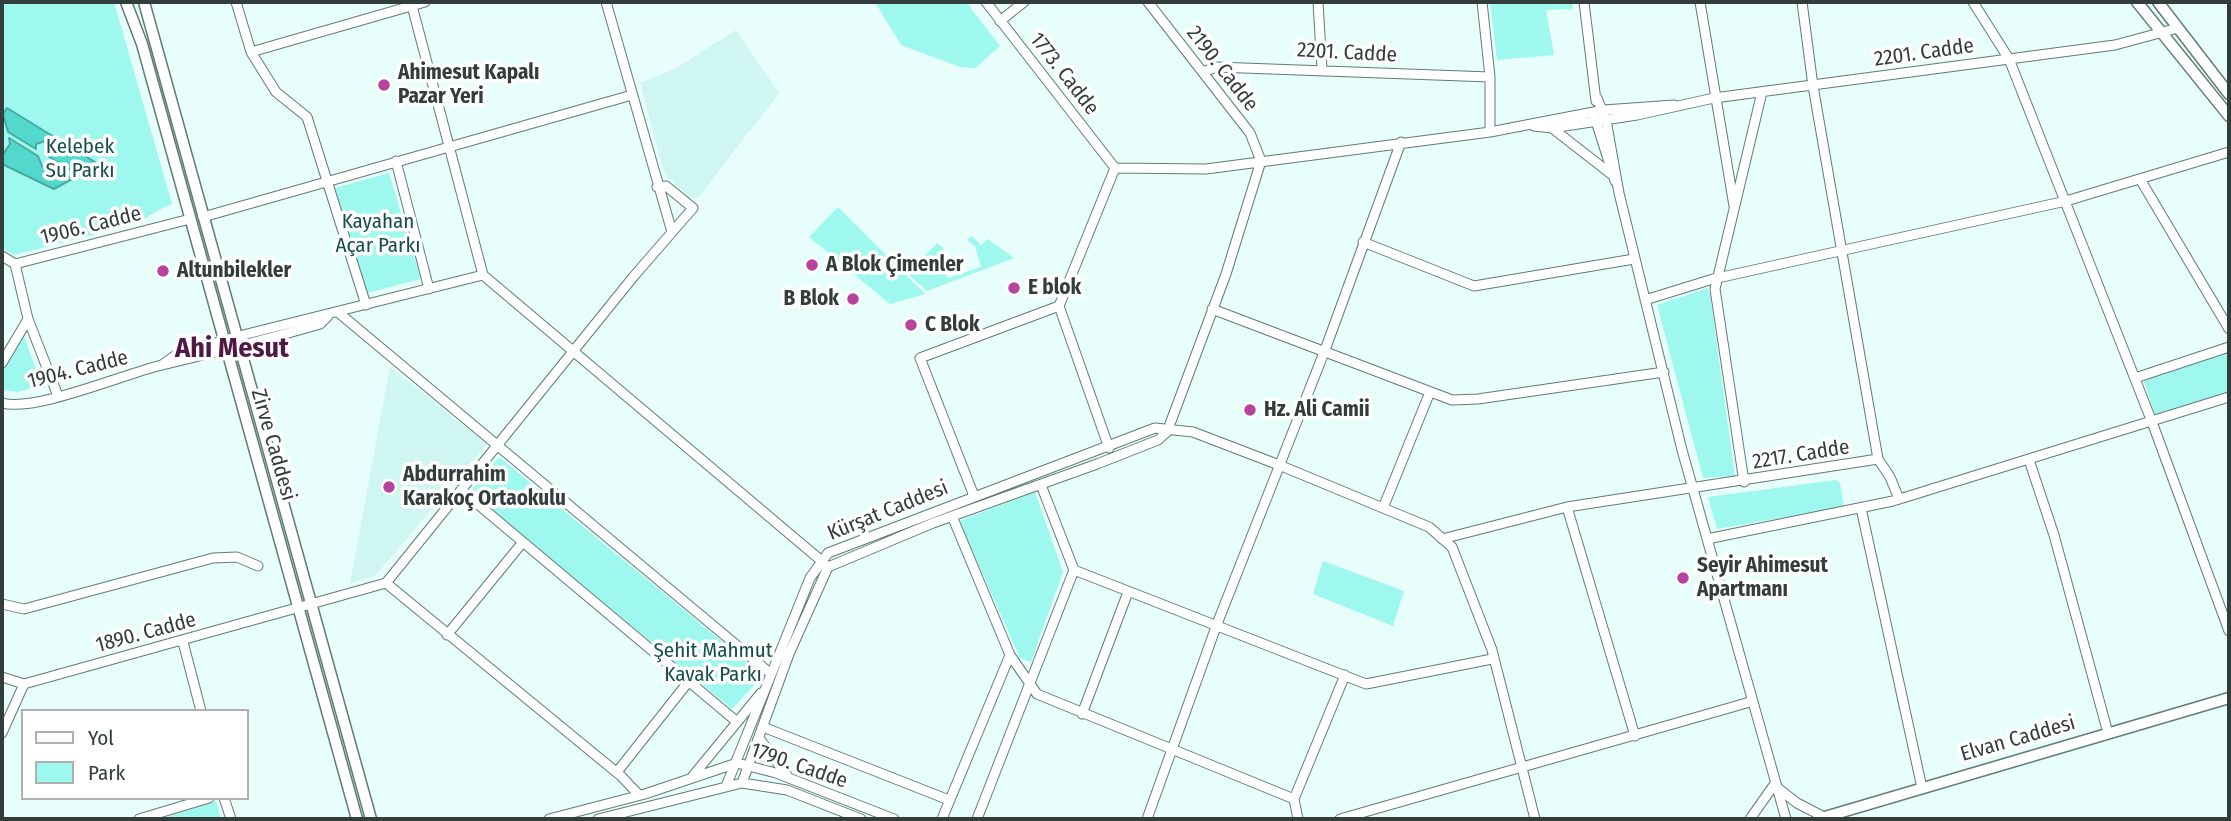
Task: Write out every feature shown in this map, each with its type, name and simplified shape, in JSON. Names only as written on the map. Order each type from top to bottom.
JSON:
[{"type":"main road","name":"Zirve Caddesi","points":[[126,2],[135,20],[357,819]]},
{"type":"main road","name":"Zirve Caddesi","points":[[144,2],[372,819]]},
{"type":"main road","points":[[2137,2],[2229,116]]},
{"type":"main road","points":[[2158,2],[2229,94]]},
{"type":"main road","name":"Elvan Caddesi","points":[[1821,818],[2229,698]]},
{"type":"street","points":[[236,2],[251,52],[276,92],[307,117],[366,305]]},
{"type":"street","points":[[251,52],[425,2]]},
{"type":"street","points":[[606,2],[672,232]]},
{"type":"street","name":"1773. Cadde","points":[[986,2],[1115,168]]},
{"type":"street","points":[[1000,21],[1024,2]]},
{"type":"street","name":"2190. Cadde","points":[[1148,2],[1250,133],[1261,161]]},
{"type":"street","points":[[1318,2],[1322,69]]},
{"type":"street","points":[[1482,2],[1490,77],[1490,132]]},
{"type":"street","points":[[1584,2],[1600,116],[1612,176],[1619,193]]},
{"type":"street","points":[[1700,2],[1734,206]]},
{"type":"street","name":"2217. Cadde","points":[[1442,539],[1567,507],[1744,482],[1878,459],[1812,86],[1802,2]]},
{"type":"street","points":[[1973,2],[2009,59],[2136,379],[2229,631]]},
{"type":"street","points":[[411,4],[483,275],[572,353],[825,564]]},
{"type":"street","name":"2201. Cadde","points":[[1115,168],[1206,169],[1490,132],[1714,98],[2116,45],[2178,28]]},
{"type":"street","name":"2201. Cadde","points":[[1203,72],[1216,66],[1490,77]]},
{"type":"street","points":[[1744,482],[1716,299],[1717,279],[1762,92]]},
{"type":"street","points":[[203,217],[632,95]]},
{"type":"street","points":[[1600,116],[1634,259],[1750,702],[1786,819]]},
{"type":"street","name":"2201. Cadde","points":[[1525,125],[1552,128],[1600,116]]},
{"type":"street","points":[[1552,128],[1612,176]]},
{"type":"street","points":[[1147,819],[1217,624],[1325,350],[1401,142]]},
{"type":"street","points":[[1645,300],[1717,279],[2066,201],[2229,152]]},
{"type":"street","points":[[396,161],[429,289]]},
{"type":"street","points":[[1261,161],[1239,236],[1167,432],[1192,432],[1279,465],[1429,527],[1452,547],[1473,597],[1492,659],[1535,819]]},
{"type":"street","points":[[1109,447],[1059,306],[1115,168]]},
{"type":"street","points":[[2140,179],[2229,329]]},
{"type":"street","points":[[639,795],[617,772],[386,583],[572,353],[694,208],[668,188],[657,187]]},
{"type":"street","name":"1906. Cadde","points":[[15,264],[190,219]]},
{"type":"street","points":[[1363,242],[1474,286],[1634,259]]},
{"type":"street","points":[[2,256],[15,264],[28,320],[58,396]]},
{"type":"street","name":"1904. Cadde","points":[[2,403],[58,396],[162,365],[176,355],[320,324],[328,316],[483,275]]},
{"type":"street","points":[[974,496],[920,358],[1059,306]]},
{"type":"street","points":[[1212,309],[1430,392],[1464,401],[1664,372]]},
{"type":"street","points":[[339,313],[771,674]]},
{"type":"street","points":[[2,363],[28,320]]},
{"type":"street","points":[[2136,379],[2229,347]]},
{"type":"street","points":[[1383,508],[1430,392]]},
{"type":"street","points":[[1707,539],[1899,499],[2229,397]]},
{"type":"street","name":"Kürşat Caddesi","points":[[742,783],[789,654],[825,564],[835,548],[1155,428],[1167,432]]},
{"type":"street","name":"Kürşat Caddesi","points":[[727,784],[810,578],[825,564],[1041,485],[1158,439],[1167,432]]},
{"type":"street","points":[[1878,459],[1890,477],[1899,499]]},
{"type":"street","points":[[2029,460],[2054,535],[2108,733]]},
{"type":"street","points":[[977,819],[1074,570],[1041,485]]},
{"type":"street","points":[[461,491],[736,721]]},
{"type":"street","points":[[1567,507],[1635,736]]},
{"type":"street","points":[[1861,508],[1922,788]]},
{"type":"street","points":[[952,516],[1010,655],[1028,684],[1044,698],[1172,747],[1294,799]]},
{"type":"street","points":[[447,635],[523,542]]},
{"type":"street","points":[[2,604],[24,609],[213,558],[237,556],[258,566]]},
{"type":"street","points":[[1074,570],[1366,684],[1492,659]]},
{"type":"street","name":"1890. Cadde","points":[[24,684],[183,642],[386,583]]},
{"type":"street","points":[[1082,713],[1128,593]]},
{"type":"street","points":[[183,642],[200,709]]},
{"type":"street","points":[[942,819],[1010,655]]},
{"type":"street","points":[[1298,819],[1294,799],[1345,675]]},
{"type":"street","points":[[2,677],[24,684],[2,733]]},
{"type":"street","points":[[617,772],[689,681]]},
{"type":"street","points":[[549,819],[691,778],[764,689]]},
{"type":"street","points":[[1339,819],[1750,702]]},
{"type":"street","points":[[763,727],[949,800]]},
{"type":"street","points":[[759,738],[789,778]]},
{"type":"street","name":"1790. Cadde","points":[[691,778],[737,762],[748,764],[894,819]]},
{"type":"street","name":"1790. Cadde","points":[[727,784],[742,783],[787,790],[861,819]]},
{"type":"street","points":[[603,819],[727,784]]},
{"type":"street","points":[[1774,785],[1821,818]]},
{"type":"street","points":[[1750,819],[1774,785]]},
{"type":"street","points":[[139,819],[202,800]]},
{"type":"street","points":[[225,800],[230,819]]},
{"type":"shaded area","points":[[736,30],[779,93],[698,198],[689,198],[664,173],[640,83],[675,69]]},
{"type":"shaded area","points":[[7,108],[95,162],[91,170],[79,175],[49,157],[49,140],[36,144],[36,149],[8,132],[3,114]]},
{"type":"shaded area","points":[[9,138],[38,156],[47,170],[49,163],[67,177],[74,178],[54,189],[2,164],[2,156],[10,144]]},
{"type":"shaded area","points":[[390,367],[487,444],[375,576],[350,583]]},
{"type":"green space","name":"Kelebek Su Parkı","points":[[2,2],[114,2],[172,204],[128,226],[14,255],[2,248]]},
{"type":"green space","points":[[875,2],[966,2],[1000,46],[975,68],[960,67],[901,45]]},
{"type":"green space","points":[[1490,2],[1572,2],[1573,9],[1546,10],[1554,55],[1497,60]]},
{"type":"green space","name":"Kayahan Açar Parkı","points":[[389,173],[421,279],[367,293],[335,188]]},
{"type":"green space","points":[[838,207],[925,294],[890,304],[809,237]]},
{"type":"green space","points":[[972,236],[981,245],[988,239],[1014,258],[927,291],[908,274],[937,243],[944,248],[938,256],[948,278],[981,267],[975,246],[967,240]]},
{"type":"green space","points":[[1707,288],[1710,293],[1735,476],[1703,478],[1657,305]]},
{"type":"green space","points":[[23,334],[42,385],[18,392],[2,390],[2,370]]},
{"type":"green space","points":[[2229,352],[2229,393],[2155,415],[2144,381]]},
{"type":"green space","name":"Şehit Mahmut Kavak Parkı","points":[[499,457],[759,672],[759,680],[732,709],[470,492]]},
{"type":"green space","points":[[1836,480],[1840,483],[1844,507],[1717,529],[1708,497]]},
{"type":"green space","points":[[1035,492],[1063,572],[1031,662],[1020,658],[959,521]]},
{"type":"green space","points":[[1323,561],[1404,591],[1393,626],[1313,594]]},
{"type":"green space","points":[[216,801],[221,819],[161,819]]},
{"type":"place","name":"Ahimesut Kapalı Pazar Yeri","points":[[384,85]]},
{"type":"place","name":"A Blok Çimenler","points":[[812,265]]},
{"type":"place","name":"Altunbilekler","points":[[163,271]]},
{"type":"place","name":"E blok","points":[[1014,288]]},
{"type":"place","name":"B Blok","points":[[853,299]]},
{"type":"place","name":"C Blok","points":[[911,325]]},
{"type":"place","name":"Hz. Ali Camii","points":[[1250,410]]},
{"type":"place","name":"Abdurrahim Karakoç Ortaokulu","points":[[389,487]]},
{"type":"place","name":"Seyir Ahimesut Apartmanı","points":[[1683,578]]},
{"type":"district","name":"Ahi Mesut","points":[[232,349]]}]
